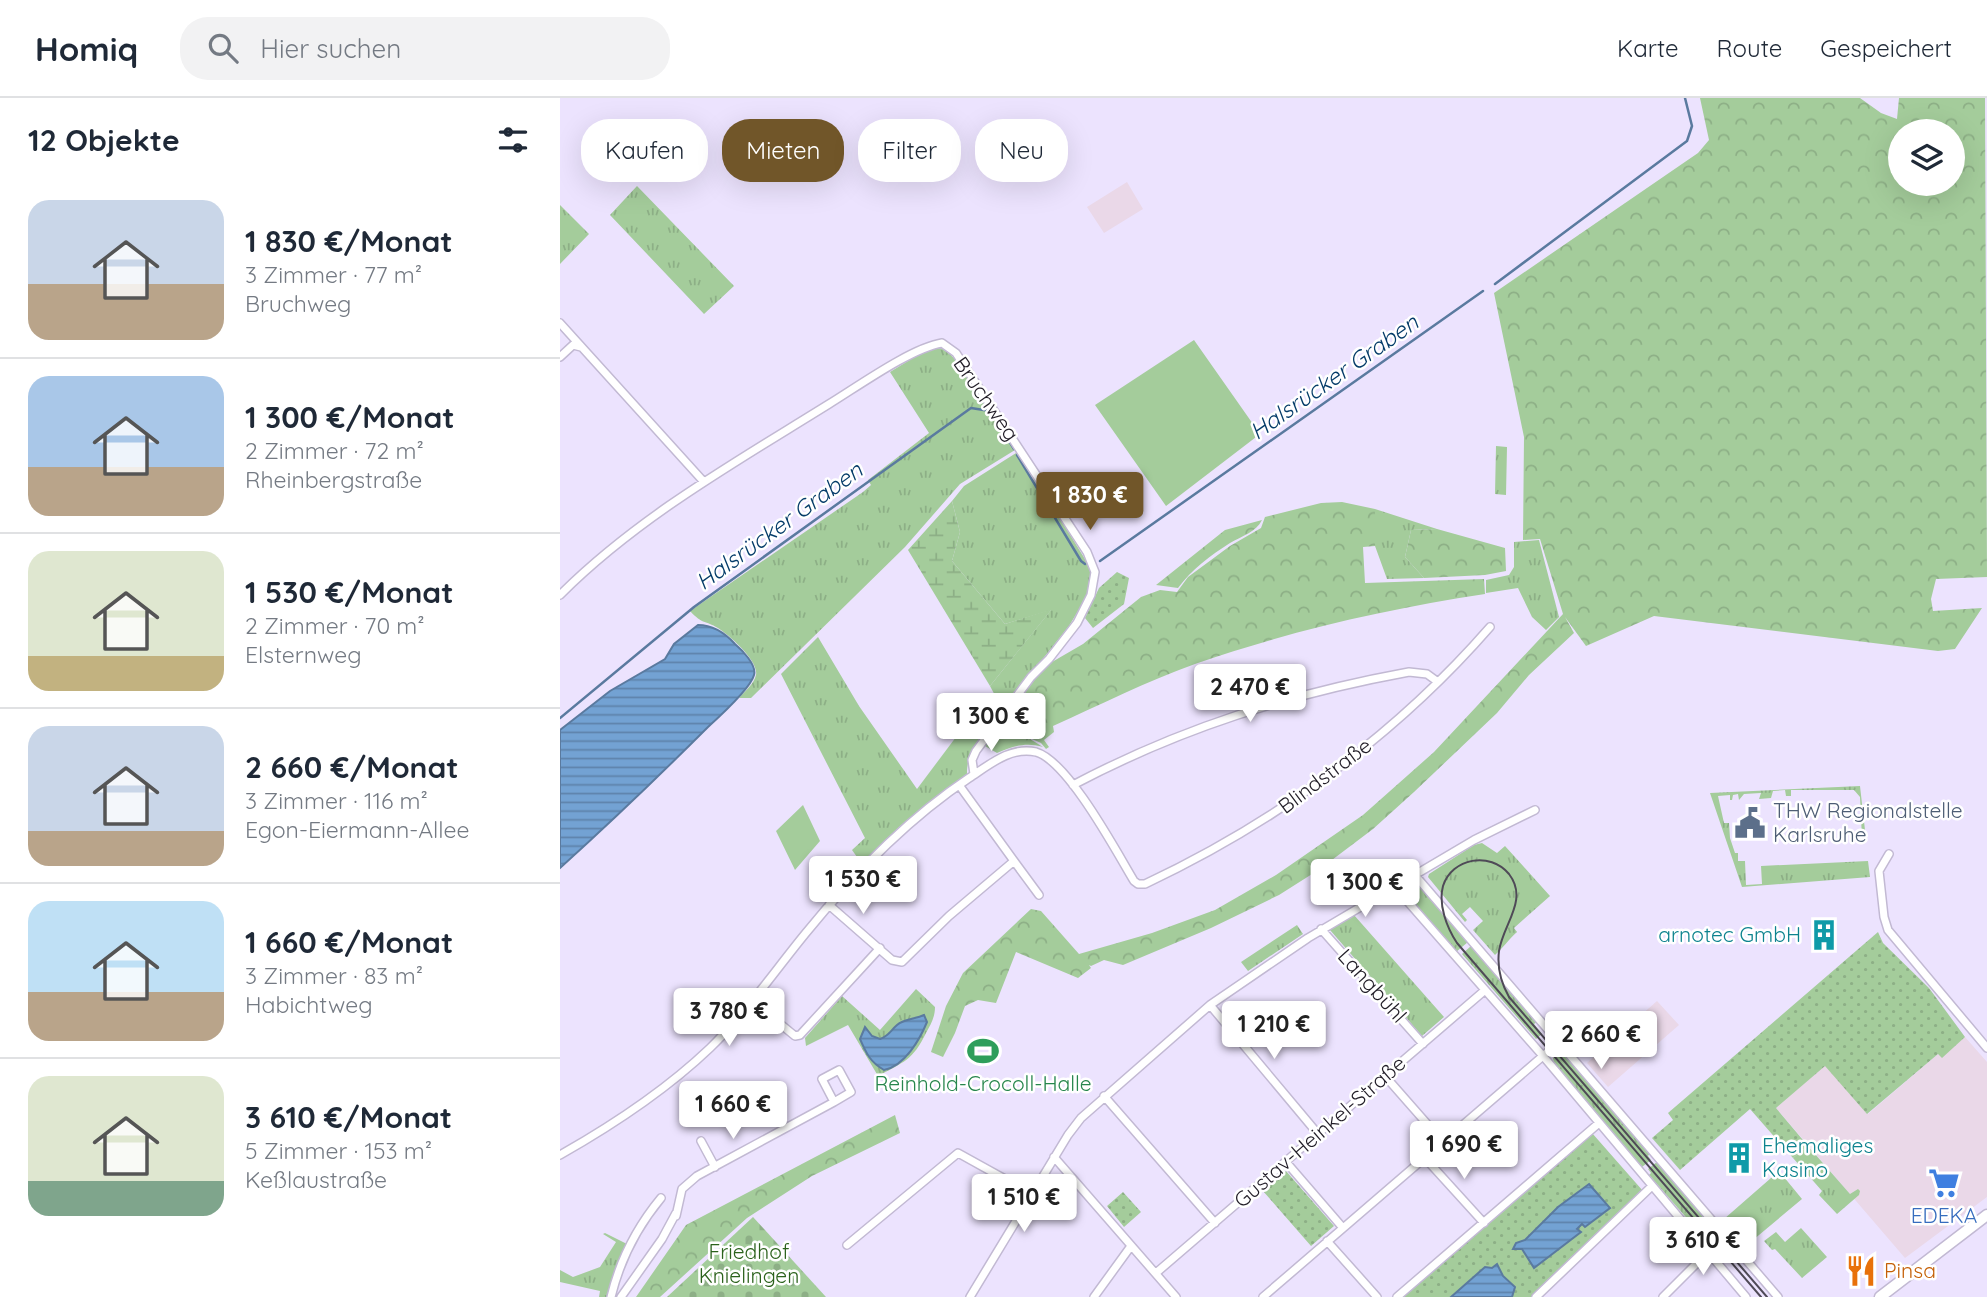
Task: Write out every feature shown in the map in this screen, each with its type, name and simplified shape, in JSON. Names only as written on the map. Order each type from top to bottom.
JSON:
[{"type":"main road","points":[[1880,1297],[1987,1215]]},
{"type":"street","points":[[560,323],[704,482]]},
{"type":"street","name":"Bruchweg","points":[[560,595],[619,541],[704,482],[880,372],[931,345],[942,344],[956,353],[1087,552],[1095,572],[1091,595],[1077,623],[1031,677],[976,751],[972,761],[974,774]]},
{"type":"street","points":[[560,357],[573,345],[581,347]]},
{"type":"street","name":"Blindstraße","points":[[1073,785],[1134,881],[1145,884],[1186,865],[1279,811],[1364,749],[1438,682],[1490,627]]},
{"type":"street","points":[[560,1155],[615,1124],[712,1046],[829,905],[894,837],[958,785],[1013,752],[1042,754],[1058,766],[1073,785],[1132,755],[1193,730],[1295,697],[1409,672],[1427,674],[1438,682]]},
{"type":"street","points":[[958,785],[1039,895]]},
{"type":"street","points":[[970,1297],[1054,1157],[1081,1118],[1210,1004],[1321,929],[1474,840],[1535,810]]},
{"type":"street","points":[[1889,854],[1879,871],[1888,930],[1987,1048]]},
{"type":"street","points":[[829,905],[895,962],[905,960],[949,916],[1014,862]]},
{"type":"street","points":[[1414,874],[1778,1297]]},
{"type":"street","points":[[1394,886],[1746,1297]]},
{"type":"street","name":"Langbühl","points":[[1321,929],[1423,1044]]},
{"type":"street","points":[[751,1000],[795,1036],[800,1035],[880,948]]},
{"type":"street","name":"Gustav-Heinkel-Straße","points":[[1156,1273],[1484,991]]},
{"type":"street","points":[[1210,1004],[1318,1134]]},
{"type":"street","points":[[1263,1297],[1558,1043]]},
{"type":"street","points":[[621,1297],[676,1214],[682,1189],[697,1176],[715,1167],[834,1102],[852,1092],[839,1070],[822,1079],[834,1102]]},
{"type":"street","points":[[1385,1076],[1443,1142]]},
{"type":"street","points":[[1104,1096],[1215,1223]]},
{"type":"street","points":[[1397,1297],[1599,1124]]},
{"type":"street","points":[[701,1141],[715,1167]]},
{"type":"street","points":[[847,1245],[958,1153],[1032,1194]]},
{"type":"street","points":[[1054,1157],[1176,1297]]},
{"type":"street","points":[[1424,1157],[1484,1223]]},
{"type":"street","points":[[1286,1162],[1343,1228]]},
{"type":"street","points":[[1536,1297],[1652,1186]]},
{"type":"street","points":[[611,1297],[630,1244],[661,1198]]},
{"type":"street","points":[[1663,1297],[1724,1236]]},
{"type":"street","points":[[1327,1241],[1377,1297]]},
{"type":"street","points":[[1094,1297],[1131,1246]]},
{"type":"shaded area","points":[[1127,182],[1143,209],[1104,233],[1087,207]]},
{"type":"shaded area","points":[[1657,1001],[1679,1025],[1608,1087],[1587,1063]]},
{"type":"shaded area","points":[[1965,1037],[1987,1062],[1987,1197],[1905,1258],[1776,1108],[1825,1065],[1868,1114],[1938,1054],[1942,1057]]},
{"type":"green space","points":[[1700,98],[1860,98],[1881,113],[1897,119],[1899,98],[1985,98],[1987,577],[1936,579],[1931,599],[1933,611],[1982,608],[1955,649],[1938,651],[1654,616],[1586,646],[1565,617],[1574,633],[1529,675],[1497,713],[1373,829],[1320,869],[1279,895],[1211,928],[1123,965],[1104,960],[1089,965],[1091,968],[1078,978],[1016,952],[996,1003],[978,1000],[965,1006],[943,1057],[931,1052],[946,1006],[963,973],[1031,909],[1041,911],[1079,954],[1152,933],[1215,910],[1276,875],[1363,815],[1434,752],[1563,614],[1540,539],[1523,540],[1524,437],[1494,293],[1698,153],[1709,140]]},
{"type":"green space","points":[[637,186],[734,286],[704,314],[610,215]]},
{"type":"green space","points":[[560,205],[589,234],[560,264]]},
{"type":"green space","points":[[1194,340],[1260,434],[1166,506],[1095,405]]},
{"type":"green space","points":[[941,348],[972,378],[1015,450],[960,484],[905,547],[751,698],[739,698],[755,678],[756,669],[753,663],[729,636],[690,611],[863,492],[871,485],[868,480],[929,433],[890,372],[926,350]]},
{"type":"green space","points":[[1496,446],[1507,447],[1506,495],[1495,494]]},
{"type":"green space","points":[[1019,451],[1091,569],[1089,593],[1069,626],[1015,694],[1000,705],[990,686],[1051,610],[1005,624],[952,561],[960,532],[952,501],[964,486]]},
{"type":"green space","points":[[952,501],[960,532],[952,561],[1005,624],[1052,609],[990,686],[908,550]]},
{"type":"green space","points":[[1342,502],[1375,509],[1375,546],[1363,547],[1365,583],[1484,579],[1485,594],[1338,622],[1195,664],[1053,726],[1054,732],[1044,740],[1049,747],[1046,749],[1023,731],[1014,714],[1015,704],[1036,676],[1052,662],[1083,644],[1141,597],[1160,590],[1177,592],[1188,577],[1230,546],[1261,528],[1265,517],[1321,503]]},
{"type":"green space","points":[[1375,509],[1437,529],[1411,530],[1405,557],[1424,578],[1387,579],[1375,546]]},
{"type":"green space","points":[[1262,520],[1252,531],[1202,563],[1178,588],[1156,585],[1225,530]]},
{"type":"green space","points":[[1437,529],[1505,548],[1506,571],[1485,575],[1424,578],[1405,557],[1411,530]]},
{"type":"green space","points":[[1539,540],[1559,617],[1546,630],[1532,617],[1518,588],[1486,593],[1486,580],[1509,575],[1514,567],[1514,542]]},
{"type":"green space","points":[[1117,572],[1129,578],[1124,604],[1093,628],[1085,618],[1099,588]]},
{"type":"green space","points":[[818,637],[859,706],[917,789],[986,697],[998,707],[991,724],[971,755],[967,774],[899,827],[862,864],[852,850],[865,838],[781,674]]},
{"type":"green space","points":[[1012,709],[1022,734],[1043,747],[1020,746],[997,753],[985,746],[985,742]]},
{"type":"green space","points":[[1860,786],[1866,839],[1862,838],[1860,797],[1854,790],[1791,790],[1791,796],[1786,796],[1785,790],[1773,791],[1771,798],[1759,799],[1761,793],[1744,794],[1739,800],[1738,794],[1733,795],[1732,800],[1730,795],[1718,796],[1724,823],[1729,823],[1730,838],[1735,853],[1738,853],[1738,861],[1745,861],[1746,885],[1762,884],[1761,866],[1868,861],[1870,877],[1742,887],[1710,793]]},
{"type":"green space","points":[[803,805],[820,841],[795,870],[776,831]]},
{"type":"green space","points":[[1482,843],[1497,853],[1505,846],[1550,896],[1514,928],[1517,932],[1495,955],[1473,930],[1483,921],[1470,907],[1462,914],[1467,920],[1465,922],[1428,877],[1474,845]]},
{"type":"green space","points":[[1411,883],[1418,885],[1468,942],[1456,952],[1406,894],[1405,887]]},
{"type":"green space","points":[[1354,915],[1444,1017],[1422,1036],[1330,930]]},
{"type":"green space","points":[[1297,925],[1303,934],[1248,971],[1241,962]]},
{"type":"green space","points":[[1878,932],[1883,943],[1929,988],[1965,1037],[1942,1058],[1938,1054],[1867,1114],[1825,1066],[1776,1108],[1808,1146],[1793,1158],[1750,1109],[1680,1170],[1652,1138],[1673,1120],[1668,1113]]},
{"type":"green space","points":[[1471,946],[1537,1022],[1534,1024],[1542,1034],[1536,1039],[1462,954]]},
{"type":"green space","points":[[916,989],[935,1007],[931,1023],[912,1055],[878,1076],[848,1025],[806,1046],[805,1038],[842,996],[880,1030]]},
{"type":"green space","points":[[1559,1053],[1564,1054],[1650,1153],[1648,1156],[1651,1160],[1642,1167],[1554,1064],[1553,1058]]},
{"type":"green space","points":[[895,1115],[900,1133],[812,1176],[747,1218],[660,1297],[636,1297],[686,1225]]},
{"type":"green space","points":[[1592,1133],[1643,1191],[1532,1297],[1403,1297]]},
{"type":"green space","points":[[1808,1146],[1850,1194],[1858,1189],[1860,1191],[1859,1195],[1837,1214],[1819,1195],[1822,1191],[1793,1158]]},
{"type":"green space","points":[[1657,1162],[1715,1229],[1716,1236],[1705,1239],[1649,1175],[1651,1173],[1648,1169]]},
{"type":"green space","points":[[1286,1171],[1334,1226],[1311,1246],[1263,1191]]},
{"type":"green space","points":[[1779,1171],[1802,1199],[1747,1245],[1724,1219]]},
{"type":"green space","points":[[1123,1192],[1141,1212],[1124,1227],[1107,1206]]},
{"type":"green space","name":"Friedhof Knielingen","points":[[753,1217],[826,1297],[667,1297]]},
{"type":"green space","points":[[1801,1228],[1827,1257],[1802,1278],[1764,1241],[1776,1232],[1785,1242]]},
{"type":"green space","points":[[603,1234],[627,1244],[620,1258],[609,1297],[599,1297],[600,1291],[560,1282],[560,1270],[573,1277],[600,1267],[616,1242]]},
{"type":"water","points":[[698,625],[718,630],[741,650],[753,667],[752,680],[727,709],[560,868],[560,730],[610,691],[665,659],[674,644]]},
{"type":"water","points":[[924,1015],[927,1022],[905,1058],[884,1070],[872,1060],[860,1039],[865,1027],[872,1036],[880,1039],[900,1023]]},
{"type":"water","points":[[1589,1184],[1610,1208],[1585,1227],[1582,1224],[1577,1229],[1581,1232],[1534,1268],[1522,1249],[1513,1249],[1516,1243],[1525,1240],[1558,1207]]},
{"type":"water","points":[[1497,1264],[1503,1276],[1515,1287],[1512,1297],[1451,1297],[1485,1267],[1492,1268]]},
{"type":"waterway","name":"Halsrücker Graben","points":[[1495,284],[1687,141],[1692,126],[1685,98]]},
{"type":"waterway","name":"Halsrücker Graben","points":[[1100,561],[1483,291]]},
{"type":"waterway","name":"Halsrücker Graben","points":[[560,718],[694,607],[971,408],[990,411]]},
{"type":"waterway","name":"Halsrücker Graben","points":[[994,417],[1014,449]]},
{"type":"waterway","name":"Halsrücker Graben","points":[[1017,455],[1085,564]]},
{"type":"tram line","points":[[1761,1297],[1457,943],[1447,923],[1442,901],[1443,886],[1454,869],[1472,861],[1482,860],[1492,862],[1509,874],[1514,884],[1516,903],[1499,951],[1500,975],[1509,997],[1767,1297]]},
{"type":"place","name":"THW Regionalstelle Karlsruhe","points":[[1750,823]]},
{"type":"place","name":"arnotec GmbH","points":[[1824,935]]},
{"type":"place","name":"Reinhold-Crocoll-Halle","points":[[983,1051]]},
{"type":"place","name":"Ehemaliges Kasino","points":[[1739,1158]]},
{"type":"place","name":"EDEKA","points":[[1944,1183]]},
{"type":"place","name":"Pinsa","points":[[1861,1271]]}]
